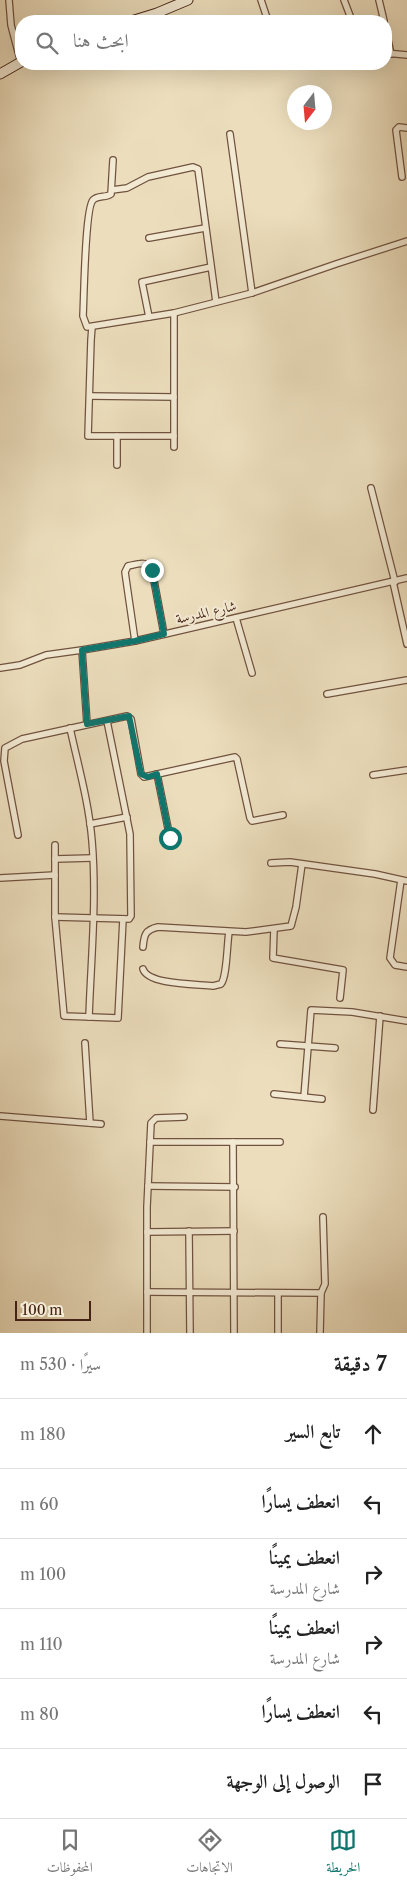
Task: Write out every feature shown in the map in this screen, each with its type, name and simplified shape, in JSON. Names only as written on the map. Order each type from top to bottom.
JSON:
[{"type":"street","points":[[9,0],[11,25],[15,40]]},
{"type":"street","points":[[162,15],[188,0]]},
{"type":"street","points":[[261,0],[266,15]]},
{"type":"street","points":[[344,0],[350,15]]},
{"type":"street","points":[[379,0],[383,15]]},
{"type":"street","points":[[392,53],[407,54]]},
{"type":"street","points":[[0,74],[15,65]]},
{"type":"street","points":[[402,177],[396,130],[400,127],[407,128]]},
{"type":"street","points":[[230,134],[252,293]]},
{"type":"street","points":[[113,160],[111,194],[95,198],[92,201],[89,218],[83,316],[85,325],[92,327],[174,313],[252,293],[407,241]]},
{"type":"street","points":[[112,190],[127,188],[148,177],[198,168],[216,302]]},
{"type":"street","points":[[149,238],[205,228]]},
{"type":"street","points":[[149,317],[142,282],[211,268]]},
{"type":"street","points":[[174,313],[174,447]]},
{"type":"street","points":[[92,327],[90,340],[88,434],[91,436],[174,436]]},
{"type":"street","points":[[90,396],[174,397]]},
{"type":"street","points":[[117,436],[117,465]]},
{"type":"street","points":[[371,488],[407,644]]},
{"type":"street","points":[[135,641],[125,572],[128,566],[145,563],[152,570],[164,634]]},
{"type":"street","name":"شارع المدرسة","points":[[0,668],[20,665],[46,655],[135,641],[407,578]]},
{"type":"street","points":[[236,618],[252,673]]},
{"type":"street","points":[[82,650],[87,724]]},
{"type":"street","points":[[327,694],[407,680]]},
{"type":"street","points":[[18,835],[4,761],[5,748],[22,739],[129,716],[141,774],[148,777],[235,757],[252,821],[283,815]]},
{"type":"street","points":[[55,917],[129,919],[131,912],[131,847],[128,817],[107,720]]},
{"type":"street","points":[[70,728],[90,824],[92,917],[89,1017]]},
{"type":"street","points":[[373,775],[407,770]]},
{"type":"street","points":[[157,774],[170,838]]},
{"type":"street","points":[[90,824],[128,817]]},
{"type":"street","points":[[55,845],[55,917],[64,1016],[115,1019],[119,1015],[123,919]]},
{"type":"street","points":[[55,858],[92,858]]},
{"type":"street","points":[[271,863],[290,862],[375,874],[404,881],[390,958],[395,965],[407,967]]},
{"type":"street","points":[[143,946],[144,934],[148,930],[158,927],[229,932],[288,928],[293,923],[302,864]]},
{"type":"street","points":[[0,878],[55,875]]},
{"type":"street","points":[[274,930],[273,958],[343,970],[340,998]]},
{"type":"street","points":[[142,969],[148,977],[161,981],[213,986],[221,984],[224,979],[229,932]]},
{"type":"street","points":[[304,1097],[311,1010],[380,1016],[407,1021]]},
{"type":"street","points":[[373,1110],[380,1016]]},
{"type":"street","points":[[85,1043],[90,1123]]},
{"type":"street","points":[[280,1044],[334,1048]]},
{"type":"street","points":[[274,1094],[322,1099]]},
{"type":"street","points":[[0,1116],[101,1124]]},
{"type":"street","points":[[147,1333],[147,1232],[151,1124],[156,1118],[184,1117]]},
{"type":"street","points":[[150,1142],[280,1142]]},
{"type":"street","points":[[233,1142],[235,1187],[234,1333]]},
{"type":"street","points":[[148,1186],[235,1187]]},
{"type":"street","points":[[320,1333],[321,1293],[325,1284],[323,1217]]},
{"type":"street","points":[[189,1231],[190,1333]]},
{"type":"street","points":[[147,1232],[234,1231]]},
{"type":"street","points":[[147,1292],[321,1293]]},
{"type":"street","points":[[278,1293],[278,1333]]},
{"type":"route","points":[[152,570],[164,634],[82,650],[84,688],[87,724],[126,716],[129,716],[131,719],[141,774],[148,777],[157,774],[170,838]]}]
